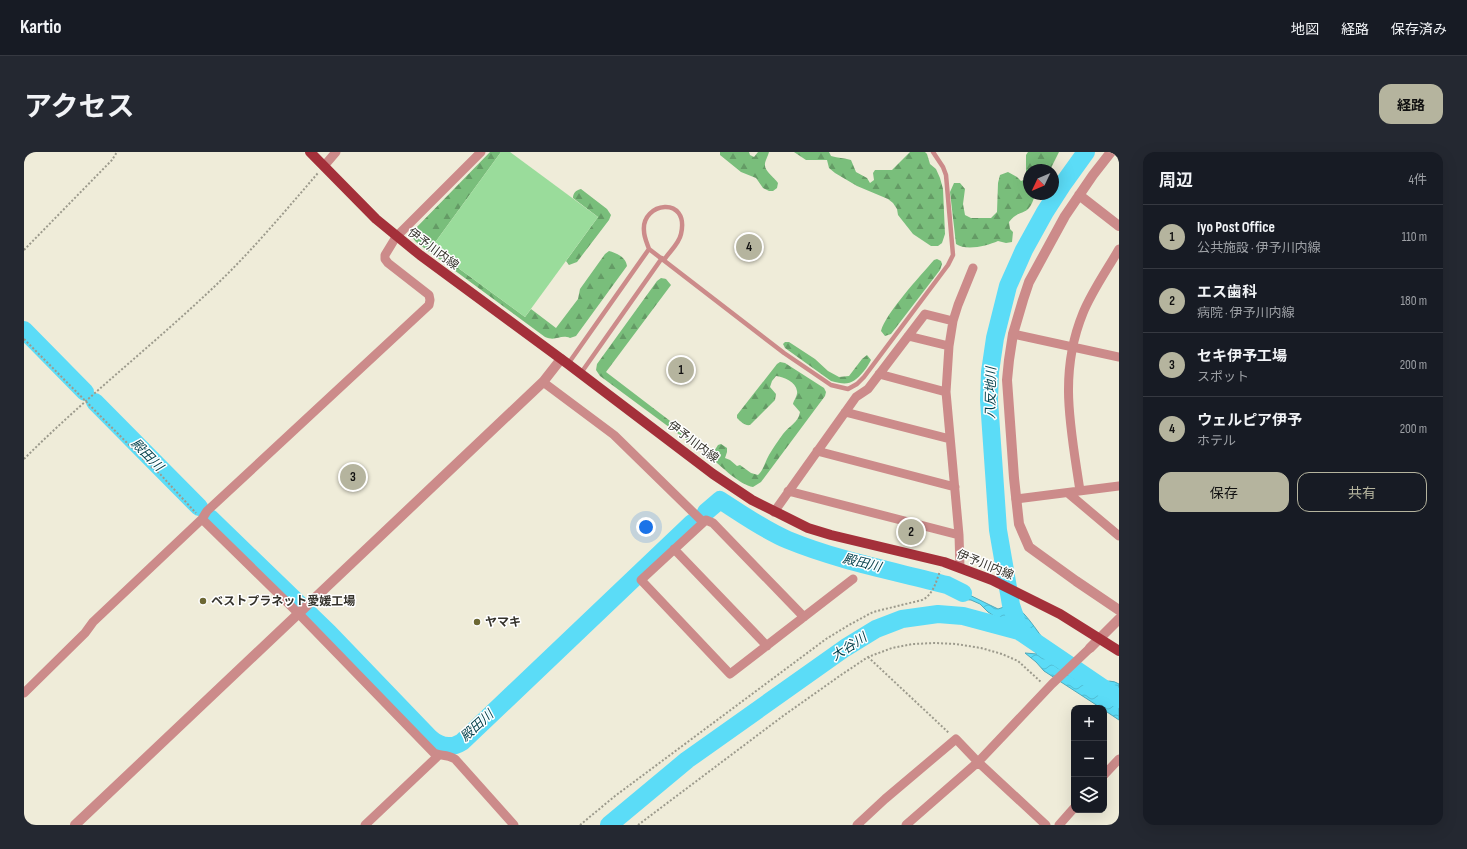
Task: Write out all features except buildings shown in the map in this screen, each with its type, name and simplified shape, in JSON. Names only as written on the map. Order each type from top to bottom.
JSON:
[{"type":"main road","name":"伊予川内線","points":[[310,152],[349,193],[396,237],[580,373],[713,474],[752,500],[808,528],[830,535],[944,562],[992,580],[1039,603],[1100,638],[1119,651]]},
{"type":"street","points":[[324,166],[336,152]]},
{"type":"street","points":[[24,693],[85,633],[93,622],[202,519],[213,506],[428,305],[430,300],[428,295],[393,267],[385,259],[385,255],[396,237],[481,152]]},
{"type":"street","points":[[1112,152],[1093,175],[1065,216],[1022,300],[1013,334],[1009,360],[1008,394],[1019,524],[1029,547],[1119,610]]},
{"type":"street","points":[[1079,195],[1119,226]]},
{"type":"street","points":[[1080,491],[1070,422],[1068,372],[1072,348],[1083,312],[1119,249]]},
{"type":"street","points":[[960,568],[959,535],[946,392],[949,346],[953,321],[973,268]]},
{"type":"street","points":[[774,512],[856,397],[868,389],[925,314],[953,321]]},
{"type":"street","points":[[1013,334],[1119,357]]},
{"type":"street","points":[[908,336],[949,346]]},
{"type":"street","points":[[75,825],[565,362]]},
{"type":"street","points":[[879,374],[946,392]]},
{"type":"street","points":[[543,382],[614,434],[703,522]]},
{"type":"street","points":[[846,412],[950,439]]},
{"type":"street","points":[[817,451],[955,487]]},
{"type":"street","points":[[1016,499],[1119,486]]},
{"type":"street","points":[[788,491],[959,535]]},
{"type":"street","points":[[1068,493],[1119,536]]},
{"type":"street","points":[[202,519],[299,614],[434,753],[439,755],[444,754],[455,759],[514,825]]},
{"type":"street","points":[[804,617],[713,524],[706,520],[641,580],[730,674],[767,646],[853,579]]},
{"type":"street","points":[[674,549],[767,646]]},
{"type":"street","points":[[906,825],[978,762],[1050,686],[1119,619]]},
{"type":"street","points":[[857,825],[885,799],[956,739],[978,762],[1046,825]]},
{"type":"street","points":[[365,825],[439,755]]},
{"type":"street","points":[[1107,772],[1119,759]]},
{"type":"street","points":[[1059,825],[1071,811]]},
{"type":"lane","points":[[580,373],[663,259],[678,240],[681,234],[681,215],[672,207],[668,206],[658,209],[645,220],[644,232],[649,249],[663,259],[784,353],[831,385],[848,389],[857,384],[864,377],[948,265],[953,255],[946,175],[943,167],[933,152]]},
{"type":"lane","points":[[565,362],[649,249]]},
{"type":"path","points":[[24,250],[112,160],[117,152]]},
{"type":"path","points":[[24,459],[86,401],[216,285],[254,245],[324,166]]},
{"type":"path","points":[[24,339],[149,465],[160,474],[202,519]]},
{"type":"path","points":[[580,825],[615,796],[826,639],[873,612],[928,598],[944,562]]},
{"type":"path","points":[[638,825],[783,716],[841,675],[868,657],[892,648],[913,644],[949,643],[981,648],[1002,654],[1018,662],[1050,686]]},
{"type":"path","points":[[868,657],[956,739]]},
{"type":"green space","points":[[490,152],[501,152],[431,248],[525,317],[531,309],[556,328],[578,299],[580,289],[605,254],[609,251],[620,256],[625,260],[627,266],[576,336],[570,338],[563,337],[552,339],[545,337],[416,242],[412,237],[414,230]]},
{"type":"green space","points":[[501,152],[510,152],[598,217],[525,317],[431,248]]},
{"type":"green space","points":[[720,152],[749,152],[750,155],[754,157],[758,152],[769,152],[765,161],[765,167],[778,183],[777,188],[773,191],[769,191],[763,188],[756,178],[741,172],[720,155]]},
{"type":"green space","points":[[794,152],[829,152],[831,156],[851,160],[856,172],[867,178],[870,183],[874,180],[873,173],[875,170],[892,170],[910,152],[925,152],[930,164],[936,169],[943,189],[945,234],[942,243],[938,246],[931,246],[913,234],[898,215],[897,209],[893,203],[888,199],[857,186],[835,173],[829,168],[827,160],[806,160]]},
{"type":"green space","points":[[1028,152],[1059,152],[1053,164],[1026,164],[1026,155]]},
{"type":"green space","points":[[1008,172],[1021,181],[1023,180],[1023,200],[1034,200],[1027,210],[1017,215],[1009,222],[1010,229],[1013,232],[1012,242],[1006,243],[998,241],[988,245],[971,247],[956,244],[950,192],[954,183],[960,183],[965,189],[963,204],[965,215],[971,218],[991,218],[997,212],[998,183],[1000,175]]},
{"type":"green space","points":[[581,189],[607,209],[611,215],[609,220],[577,262],[569,265],[566,261],[598,217],[573,198],[575,192]]},
{"type":"green space","points":[[937,259],[941,261],[942,264],[940,270],[891,334],[885,336],[881,331],[889,315],[934,260]]},
{"type":"green space","points":[[661,278],[666,279],[671,285],[606,372],[699,443],[696,447],[600,376],[596,370],[597,364],[657,281]]},
{"type":"green space","points":[[785,342],[789,342],[815,359],[828,371],[839,377],[849,376],[867,355],[871,360],[857,379],[850,383],[837,383],[831,381],[785,348],[783,344]]},
{"type":"green space","points":[[780,362],[785,363],[824,388],[826,392],[825,396],[761,482],[753,487],[748,486],[726,471],[711,458],[711,456],[718,445],[721,444],[727,448],[725,458],[737,466],[740,465],[751,473],[758,475],[760,473],[769,455],[785,431],[798,419],[800,412],[793,404],[797,394],[796,388],[789,380],[776,376],[770,387],[776,394],[775,400],[750,425],[746,425],[742,422],[737,418],[737,415]]},
{"type":"water","points":[[941,581],[998,609],[1004,607],[1006,603],[1004,598],[1018,607],[1054,654],[1081,680],[1091,683],[1110,681],[1119,684],[1119,720],[1107,712],[1107,705],[1096,705],[1044,671],[1025,653],[1037,654],[1008,625],[988,612],[980,604],[971,600],[959,599],[962,595],[940,585]]},
{"type":"waterway","name":"八反地川","points":[[1017,623],[1011,605],[998,530],[989,400],[990,372],[995,338],[1008,286],[1024,250],[1045,212],[1086,152]]},
{"type":"waterway","name":"殿田川","points":[[24,330],[85,392]]},
{"type":"waterway","name":"殿田川","points":[[95,402],[199,507]]},
{"type":"waterway","name":"殿田川","points":[[706,512],[720,500],[753,522],[788,540],[847,560],[947,585],[963,593]]},
{"type":"waterway","name":"殿田川","points":[[210,518],[329,633],[430,738],[446,746],[454,746],[462,742],[692,523]]},
{"type":"waterway","name":"大谷川","points":[[609,825],[687,760],[845,648],[876,629],[902,619],[938,614],[963,616],[1019,631],[1119,699]]},
{"type":"place","name":"ウェルピア伊予","points":[[749,247]]},
{"type":"place","name":"Iyo Post Office","points":[[681,370]]},
{"type":"place","name":"セキ伊予工場","points":[[353,477]]},
{"type":"place","name":"エス歯科","points":[[911,532]]},
{"type":"place","name":"ベストプラネット愛媛工場","points":[[203,601]]},
{"type":"place","name":"ヤマキ","points":[[477,622]]}]
